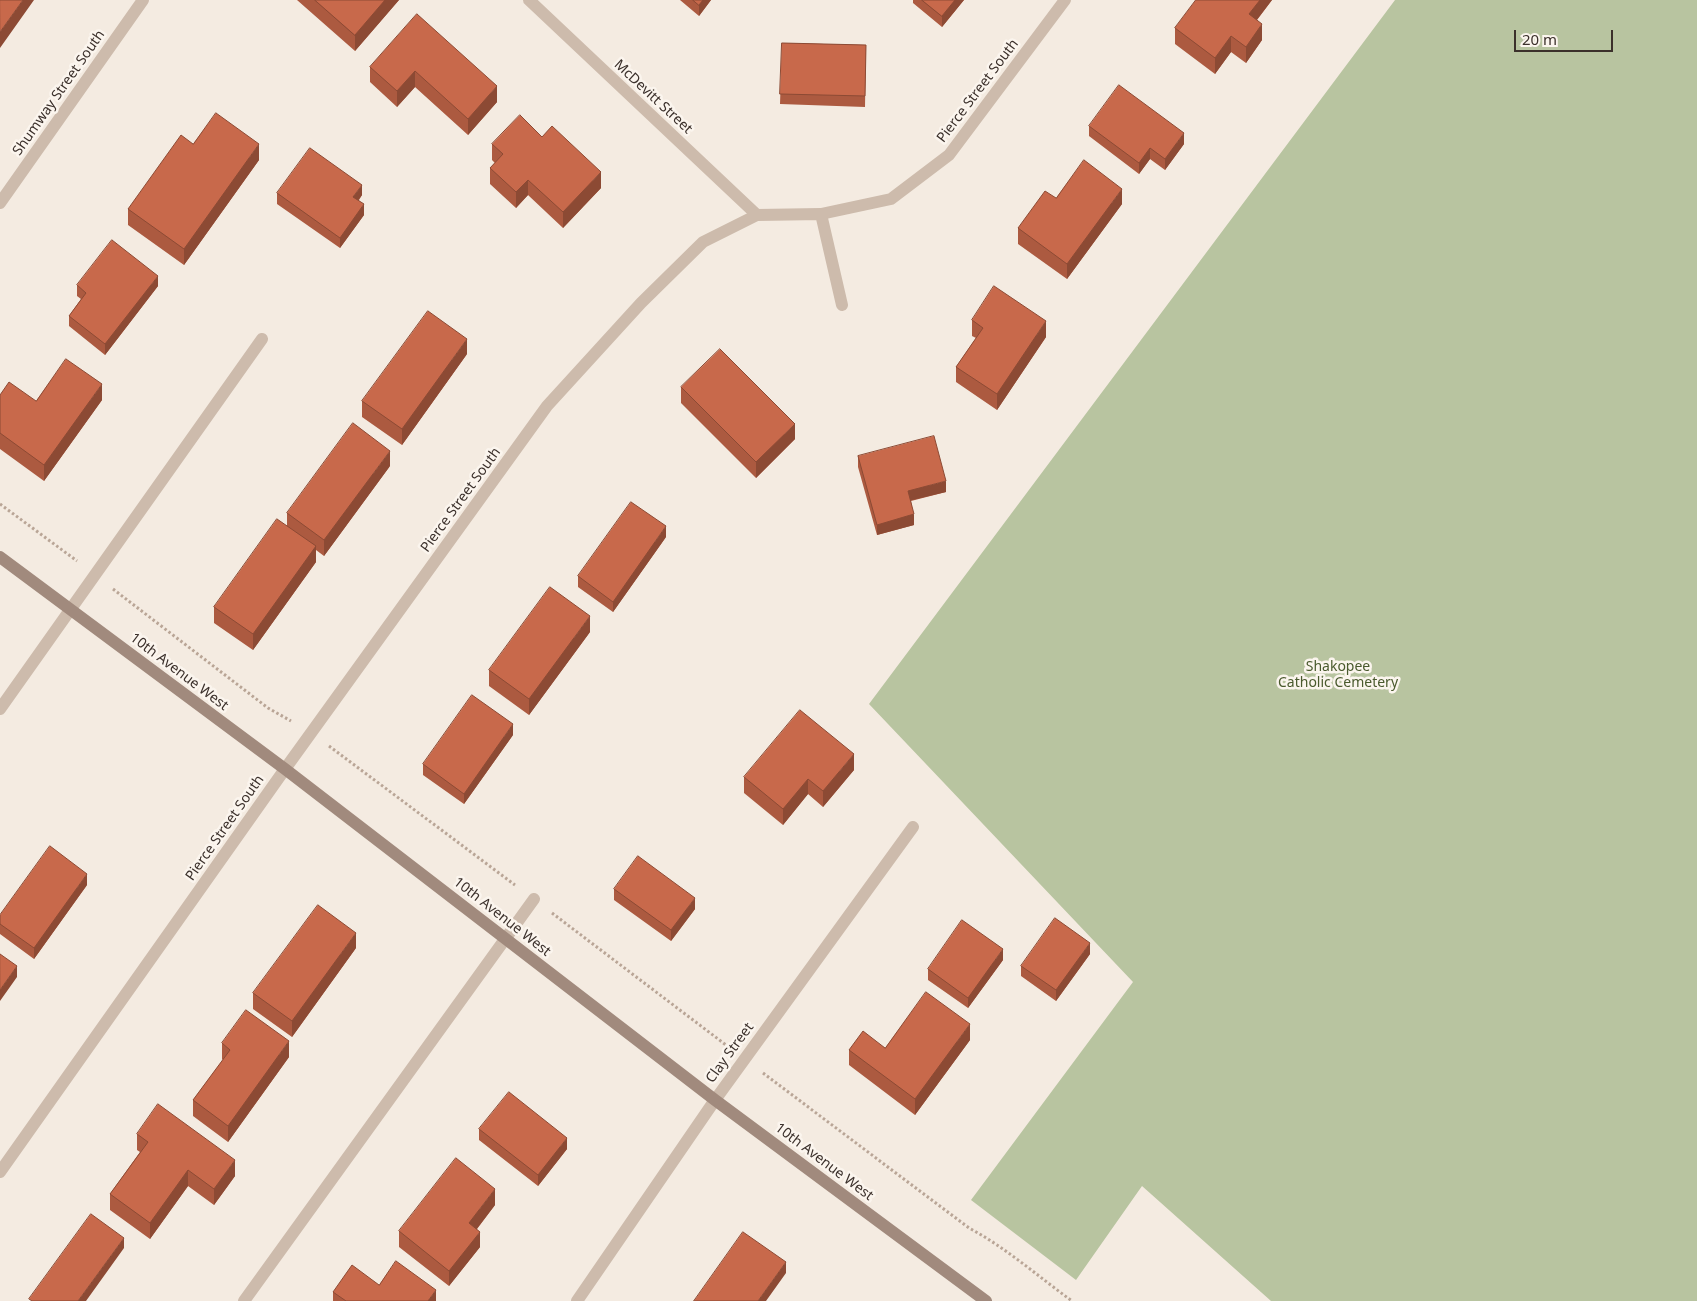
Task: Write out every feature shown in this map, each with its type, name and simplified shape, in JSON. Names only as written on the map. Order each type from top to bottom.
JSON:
[{"type":"main road","name":"10th Avenue West","points":[[0,557],[285,769],[715,1100],[986,1301]]},
{"type":"street","name":"Shumway Street South","points":[[0,203],[143,0]]},
{"type":"street","name":"McDevitt Street","points":[[528,0],[757,216]]},
{"type":"street","name":"Pierce Street South","points":[[0,1172],[285,769],[547,406],[641,303],[703,242],[757,216],[821,214],[890,199],[948,155],[1065,0]]},
{"type":"street","points":[[821,214],[842,305]]},
{"type":"street","points":[[0,709],[262,339]]},
{"type":"street","name":"Clay Street","points":[[577,1301],[715,1100],[913,827]]},
{"type":"street","points":[[244,1301],[534,899]]},
{"type":"green space","name":"Shakopee Catholic Cemetery","points":[[1395,0],[1697,0],[1697,1301],[1271,1301],[1142,1186],[1076,1280],[971,1200],[1133,982],[869,704]]},
{"type":"building","points":[[0,0],[23,0],[0,32]]},
{"type":"building","points":[[315,0],[385,0],[355,35]]},
{"type":"building","points":[[693,0],[703,0],[699,5]]},
{"type":"building","points":[[922,0],[955,0],[942,16]]},
{"type":"building","points":[[1196,0],[1260,0],[1249,14],[1262,24],[1246,47],[1231,36],[1215,58],[1175,28]]},
{"type":"building","points":[[417,14],[497,86],[468,119],[415,71],[397,91],[370,67]]},
{"type":"building","points":[[782,43],[866,45],[865,96],[780,94]]},
{"type":"building","points":[[1119,85],[1184,133],[1165,159],[1150,148],[1139,163],[1089,126]]},
{"type":"building","points":[[216,113],[259,144],[184,249],[128,209],[181,135],[193,144]]},
{"type":"building","points":[[520,115],[542,137],[552,126],[601,172],[563,212],[528,180],[516,192],[490,168],[503,154],[492,144]]},
{"type":"building","points":[[310,148],[362,185],[353,197],[364,204],[340,238],[277,193]]},
{"type":"building","points":[[1084,160],[1122,189],[1067,264],[1018,228],[1045,191],[1056,198]]},
{"type":"building","points":[[112,240],[158,276],[105,344],[69,316],[86,293],[77,285]]},
{"type":"building","points":[[994,286],[1046,321],[997,394],[956,367],[983,328],[972,320]]},
{"type":"building","points":[[428,311],[467,339],[402,429],[362,401]]},
{"type":"building","points":[[720,349],[795,424],[756,462],[681,387]]},
{"type":"building","points":[[66,359],[102,384],[44,465],[0,433],[0,395],[9,382],[36,401]]},
{"type":"building","points":[[353,423],[390,451],[324,540],[287,513]]},
{"type":"building","points":[[934,436],[946,481],[908,491],[914,514],[877,525],[858,456]]},
{"type":"building","points":[[631,502],[666,526],[613,602],[578,576]]},
{"type":"building","points":[[277,519],[316,546],[253,634],[214,607]]},
{"type":"building","points":[[550,587],[590,616],[529,699],[489,670]]},
{"type":"building","points":[[472,695],[513,724],[464,794],[423,764]]},
{"type":"building","points":[[800,710],[854,754],[823,791],[808,779],[783,809],[744,777]]},
{"type":"building","points":[[50,846],[87,874],[34,948],[0,924],[0,915]]},
{"type":"building","points":[[638,856],[695,898],[671,930],[614,889]]},
{"type":"building","points":[[318,905],[356,933],[292,1021],[253,993]]},
{"type":"building","points":[[1055,918],[1090,943],[1056,990],[1021,966]]},
{"type":"building","points":[[962,920],[1003,949],[968,998],[928,969]]},
{"type":"building","points":[[0,954],[17,966],[0,990]]},
{"type":"building","points":[[926,992],[970,1024],[915,1099],[849,1050],[863,1031],[885,1048]]},
{"type":"building","points":[[246,1010],[289,1041],[228,1126],[193,1100],[230,1050],[222,1043]]},
{"type":"building","points":[[509,1092],[567,1138],[538,1175],[479,1129]]},
{"type":"building","points":[[158,1104],[235,1160],[214,1189],[188,1170],[150,1223],[110,1194],[148,1142],[137,1134]]},
{"type":"building","points":[[456,1158],[495,1189],[469,1223],[480,1232],[449,1271],[399,1231]]},
{"type":"building","points":[[91,1214],[124,1238],[78,1301],[32,1301],[29,1299]]},
{"type":"building","points":[[743,1232],[786,1262],[758,1301],[694,1301]]},
{"type":"building","points":[[396,1261],[436,1290],[428,1301],[346,1301],[333,1292],[352,1265],[379,1285]]}]
